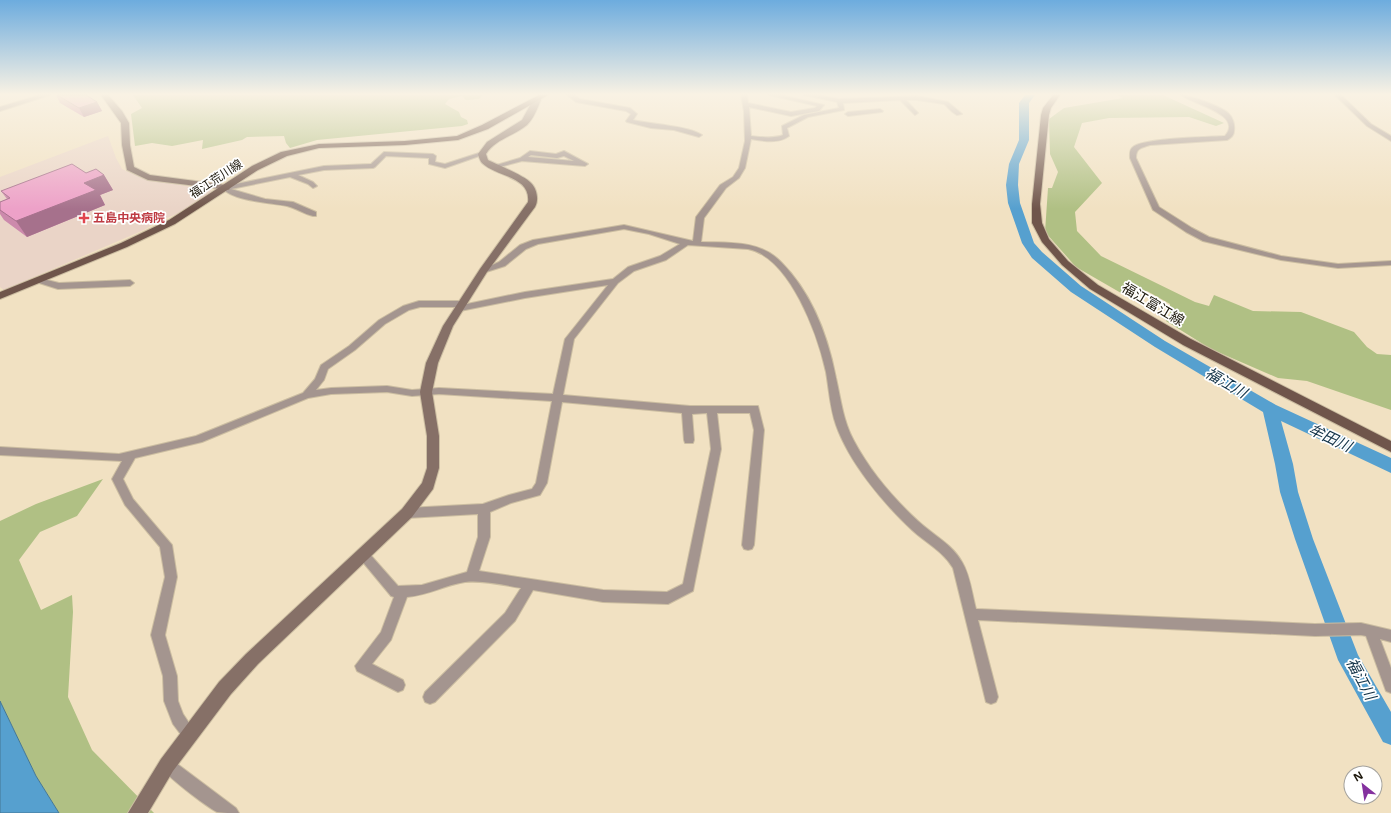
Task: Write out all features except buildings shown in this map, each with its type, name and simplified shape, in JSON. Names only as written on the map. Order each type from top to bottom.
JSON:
[{"type":"main road","name":"福江荒川線","points":[[0,296],[124,245],[172,222],[265,163],[284,154],[325,146],[405,143],[458,138],[470,133]]},
{"type":"main road","name":"福江富江線","points":[[1043,133],[1036,216],[1041,234],[1065,263],[1094,286],[1187,342],[1389,444]]},
{"type":"street","points":[[125,133],[130,168],[148,177],[226,188],[289,174],[336,167],[373,166],[384,154],[433,156],[432,163],[445,166],[482,154],[484,150],[492,143],[511,133]]},
{"type":"street","points":[[692,133],[699,135]]},
{"type":"street","points":[[407,513],[484,509],[509,499],[536,492],[541,483],[570,339],[615,281],[631,269],[663,258],[691,243],[698,221],[716,198],[722,187],[736,178],[742,168],[746,153],[748,133]]},
{"type":"street","points":[[748,136],[761,139],[781,138],[786,136],[785,133]]},
{"type":"street","points":[[1231,133],[1227,138],[1149,143],[1136,147],[1133,151],[1133,158],[1153,203],[1162,213],[1206,239],[1281,258],[1338,266],[1391,264]]},
{"type":"street","points":[[1381,133],[1391,139]]},
{"type":"street","points":[[496,166],[522,159],[585,164],[564,154],[557,156],[530,153],[522,159]]},
{"type":"street","points":[[140,807],[167,765],[226,688],[252,659],[407,513],[428,485],[433,468],[433,436],[426,392],[432,363],[448,326],[462,306],[483,270],[532,205],[532,189],[528,184],[485,160],[482,154]]},
{"type":"street","points":[[289,174],[311,183],[312,186]]},
{"type":"street","points":[[226,188],[230,192],[265,201],[290,204],[313,214]]},
{"type":"street","points":[[483,270],[502,264],[523,247],[536,242],[610,229],[634,228],[691,243],[738,246],[758,249],[772,258],[796,284],[822,339],[830,370],[838,414],[846,438],[894,504],[922,532],[942,545],[951,554],[959,567],[979,656],[991,697]]},
{"type":"street","points":[[39,280],[58,286],[130,283]]},
{"type":"street","points":[[306,395],[318,380],[324,367],[352,348],[382,322],[406,308],[419,304],[462,306],[615,281]]},
{"type":"street","points":[[0,451],[118,458],[198,439],[306,395],[331,391],[388,389],[412,393],[440,390],[557,398],[687,410],[754,409],[759,430],[748,545]]},
{"type":"street","points":[[687,410],[689,440]]},
{"type":"street","points":[[363,555],[395,592],[422,590],[464,577],[482,576],[603,596],[668,598],[689,587],[716,449],[712,410]]},
{"type":"street","points":[[131,455],[117,479],[129,502],[166,544],[171,576],[158,635],[170,676],[171,701],[178,719],[190,735]]},
{"type":"street","points":[[471,577],[484,537],[484,509]]},
{"type":"street","points":[[430,697],[510,617],[530,584]]},
{"type":"street","points":[[398,686],[362,666],[386,636],[403,591]]},
{"type":"street","points":[[970,614],[1366,631],[1391,636]]},
{"type":"street","points":[[1366,631],[1391,686]]},
{"type":"street","points":[[167,765],[231,813]]},
{"type":"shaded area","name":"五島中央病院","points":[[108,136],[116,158],[122,169],[142,178],[214,191],[212,195],[144,230],[4,290],[0,287],[0,177]]},
{"type":"green space","points":[[133,133],[390,133],[317,140],[290,148],[286,143],[284,136],[247,137],[242,140],[202,149],[203,140],[172,146],[152,143],[135,146]]},
{"type":"green space","points":[[1049,133],[1079,133],[1074,147],[1102,183],[1075,212],[1077,231],[1101,256],[1195,302],[1209,306],[1214,295],[1253,311],[1301,312],[1354,332],[1367,347],[1377,354],[1391,355],[1391,410],[1307,381],[1278,378],[1211,349],[1166,321],[1170,314],[1170,304],[1147,291],[1121,293],[1076,267],[1045,232],[1048,188],[1052,188],[1058,172],[1050,154]]},
{"type":"green space","points":[[103,479],[77,516],[40,532],[19,560],[41,610],[72,595],[73,612],[68,697],[92,750],[154,813],[59,813],[36,776],[0,701],[0,521],[36,504]]},
{"type":"water","points":[[0,701],[36,776],[59,813],[0,813]]},
{"type":"waterway","name":"福江川","points":[[1024,133],[1024,140],[1014,164],[1012,185],[1014,203],[1028,243],[1037,255],[1076,289],[1160,344],[1270,409]]},
{"type":"waterway","name":"牟田川","points":[[1270,409],[1356,448],[1391,466]]},
{"type":"waterway","name":"福江川","points":[[1270,409],[1284,464],[1289,492],[1304,539],[1349,660],[1391,734]]},
{"type":"place","name":"五島中央病院","points":[[84,218]]}]
